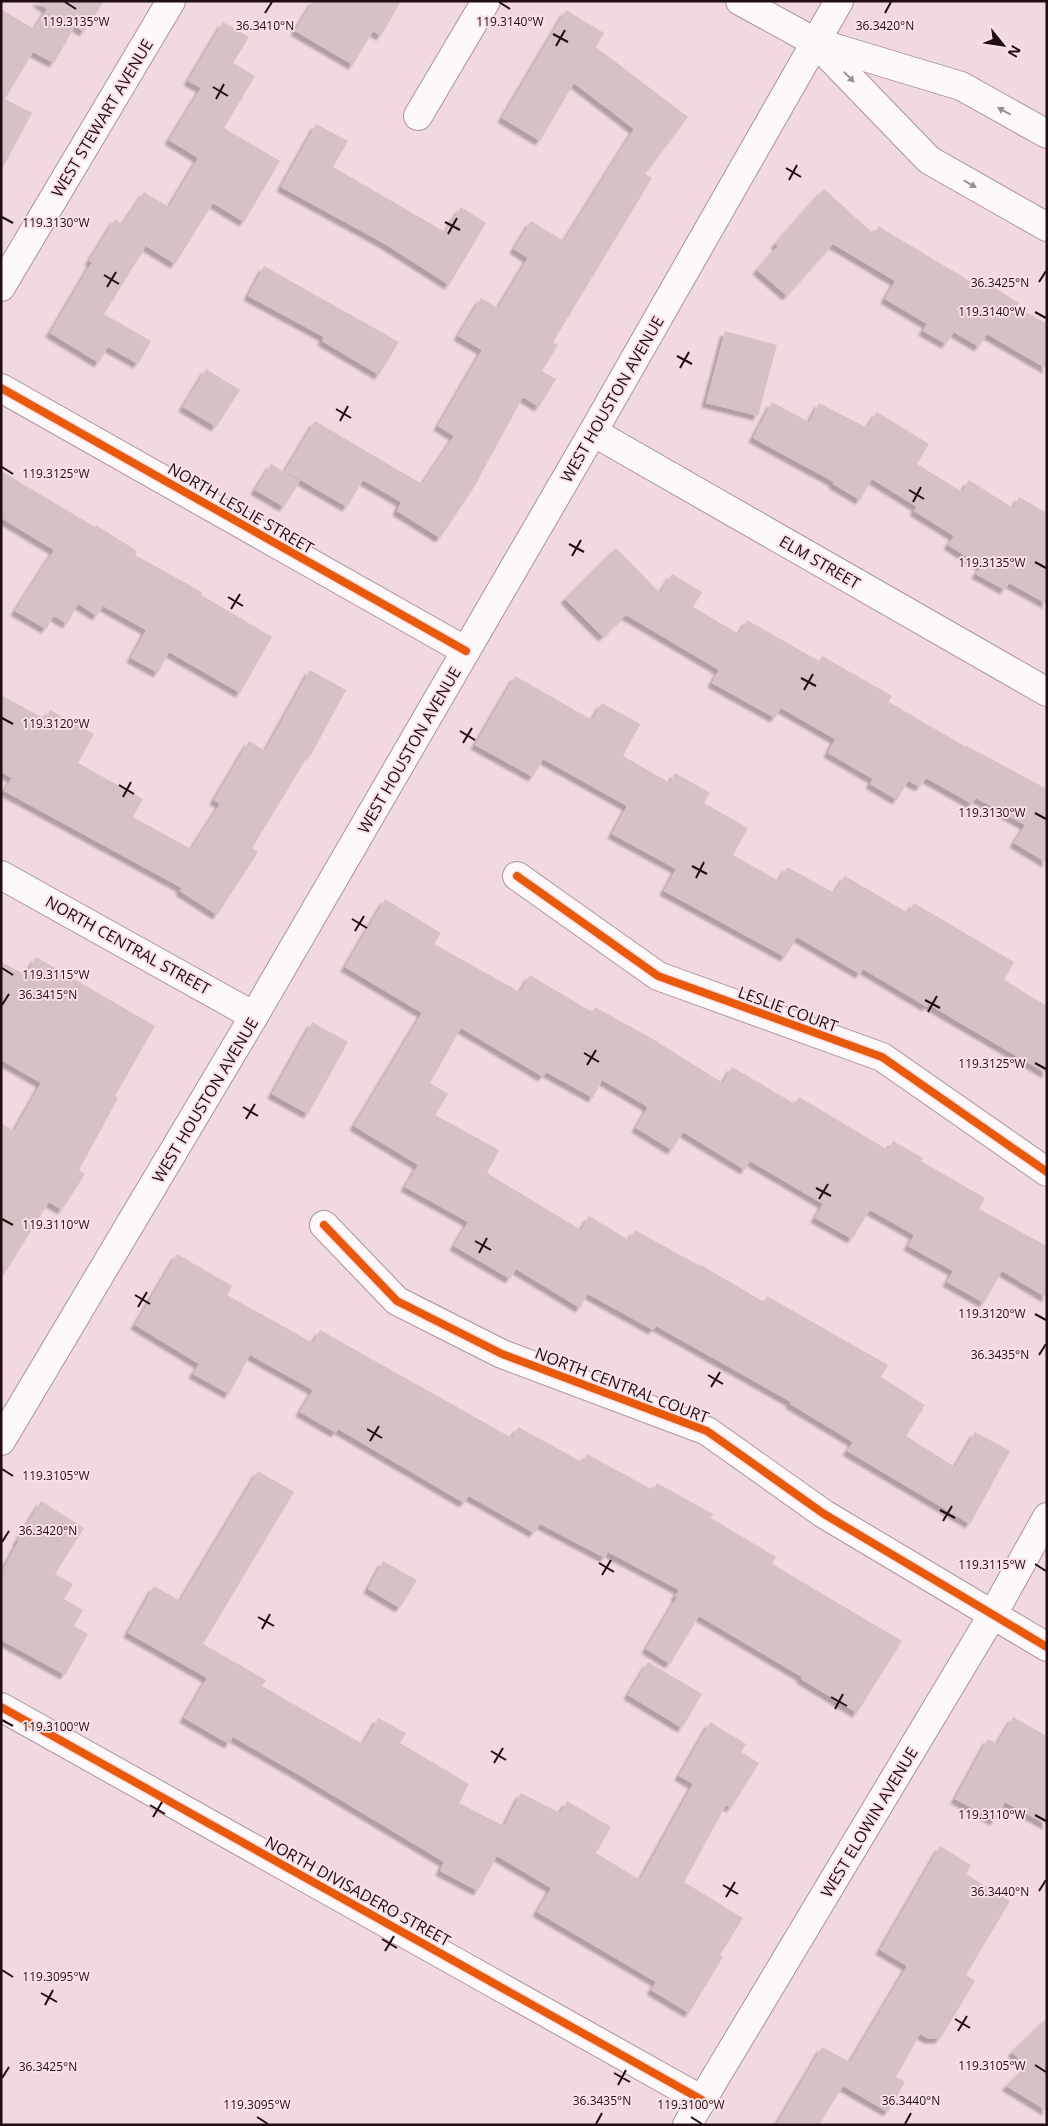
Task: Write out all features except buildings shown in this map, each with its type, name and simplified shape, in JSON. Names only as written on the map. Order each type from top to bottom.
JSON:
[{"type":"street","name":"WEST STEWART AVENUE","points":[[1,287],[172,1]]},
{"type":"street","points":[[418,116],[486,1]]},
{"type":"street","points":[[740,1],[815,42],[961,86],[1047,134]]},
{"type":"street","name":"WEST HOUSTON AVENUE","points":[[1,1441],[254,1016],[593,432],[839,1]]},
{"type":"street","points":[[815,42],[929,160],[1047,227]]},
{"type":"street","name":"NORTH LESLIE STREET","points":[[1,388],[466,651]]},
{"type":"street","name":"ELM STREET","points":[[593,432],[1047,692]]},
{"type":"street","name":"NORTH CENTRAL STREET","points":[[1,875],[254,1016]]},
{"type":"street","name":"LESLIE COURT","points":[[517,876],[658,976],[882,1057],[1047,1172]]},
{"type":"street","name":"NORTH CENTRAL COURT","points":[[324,1225],[397,1301],[502,1354],[707,1431],[824,1514],[993,1614]]},
{"type":"street","name":"WEST ELOWIN AVENUE","points":[[688,2125],[993,1614],[1047,1517]]},
{"type":"street","points":[[993,1614],[1047,1647]]},
{"type":"street","name":"NORTH DIVISADERO STREET","points":[[1,1707],[702,2100]]},
{"type":"cycle path","points":[[1,388],[466,651]]},
{"type":"cycle path","points":[[517,876],[658,976],[882,1057],[1047,1172]]},
{"type":"cycle path","points":[[324,1225],[397,1301],[502,1354],[707,1431],[824,1514],[1047,1647]]},
{"type":"cycle path","points":[[1,1707],[702,2100]]}]
